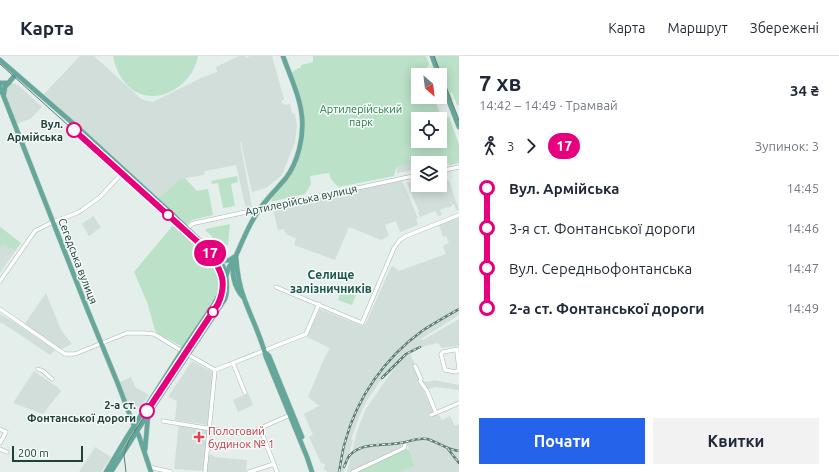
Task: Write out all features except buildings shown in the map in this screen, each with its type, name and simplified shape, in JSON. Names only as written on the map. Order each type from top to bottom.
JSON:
[{"type":"main road","points":[[106,472],[220,293],[233,261],[255,216],[286,178],[297,155],[301,138],[301,109],[283,56]]},
{"type":"main road","points":[[432,56],[436,68]]},
{"type":"main road","points":[[0,60],[75,125],[221,261],[224,267],[227,290],[230,293]]},
{"type":"main road","points":[[4,96],[4,90],[16,74]]},
{"type":"main road","points":[[0,83],[9,83]]},
{"type":"main road","name":"Сегедська вулиця","points":[[0,87],[145,452]]},
{"type":"main road","points":[[447,96],[459,127]]},
{"type":"main road","points":[[221,261],[233,261]]},
{"type":"main road","points":[[221,261],[233,261]]},
{"type":"main road","points":[[233,261],[238,272],[242,295]]},
{"type":"main road","points":[[233,261],[238,272]]},
{"type":"main road","points":[[233,261],[233,276],[265,351],[266,357],[312,472]]},
{"type":"main road","points":[[220,293],[242,295]]},
{"type":"main road","points":[[111,472],[187,354],[222,302],[230,293]]},
{"type":"main road","points":[[265,351],[275,369],[310,455],[315,472]]},
{"type":"main road","points":[[148,414],[145,452],[150,470]]},
{"type":"street","points":[[447,170],[459,167]]},
{"type":"street","points":[[0,281],[35,231],[82,210],[100,197],[124,171]]},
{"type":"street","name":"Артилерійська вулиця","points":[[187,229],[195,223],[411,176]]},
{"type":"street","points":[[276,287],[362,323],[394,248],[398,242],[406,236],[459,215]]},
{"type":"street","points":[[215,370],[306,334],[319,304]]},
{"type":"street","points":[[0,309],[65,354],[75,354],[127,333],[154,334],[182,351]]},
{"type":"street","points":[[458,350],[459,370],[456,372],[445,370],[441,354],[443,352],[458,350]]},
{"type":"street","points":[[187,354],[215,370]]},
{"type":"street","points":[[233,363],[245,394]]},
{"type":"street","points":[[415,366],[421,379],[420,381],[427,391],[436,413]]},
{"type":"street","points":[[38,369],[43,371],[52,379]]},
{"type":"street","points":[[205,472],[215,370]]},
{"type":"street","points":[[431,415],[459,403]]},
{"type":"street","points":[[163,421],[242,434],[290,415]]},
{"type":"street","points":[[260,428],[277,472]]},
{"type":"street","points":[[0,429],[6,432],[0,443]]},
{"type":"street","points":[[353,472],[404,448],[405,445]]},
{"type":"street","points":[[0,449],[7,452]]},
{"type":"street","points":[[249,472],[274,464]]},
{"type":"street","points":[[150,470],[171,472]]},
{"type":"shaded area","points":[[80,56],[94,56],[141,99],[153,102],[201,78],[217,72],[216,67],[239,56],[245,56],[246,58],[250,56],[272,56],[284,99],[281,102],[285,105],[290,104],[292,113],[295,114],[297,126],[295,142],[282,175],[265,188],[252,192],[240,142],[252,207],[246,209],[236,165],[205,171],[204,175],[180,179],[157,200],[42,96]]},
{"type":"shaded area","points":[[12,83],[18,85],[42,107],[30,119],[16,124],[5,96],[6,89]]},
{"type":"shaded area","points":[[411,164],[411,170],[397,173],[396,167]]},
{"type":"shaded area","points":[[447,179],[459,210],[457,211],[454,204],[448,208],[447,207],[440,210],[442,215],[438,216],[435,211],[420,217],[407,183],[411,182],[411,192],[447,192]]},
{"type":"shaded area","points":[[402,181],[418,218],[416,219],[418,225],[400,232],[396,221],[385,225],[389,236],[381,240],[349,227],[335,260],[294,245],[296,238],[286,234],[284,229],[278,230],[272,206],[367,186],[368,188]]},
{"type":"shaded area","points":[[93,216],[101,227],[89,236],[82,224]]},
{"type":"shaded area","points":[[459,218],[459,315],[421,339],[423,340],[459,319],[459,346],[442,348],[438,343],[425,346],[410,354],[415,364],[419,382],[436,415],[439,415],[442,420],[450,416],[455,426],[459,424],[459,472],[400,472],[415,466],[407,444],[351,472],[347,472],[358,428],[366,409],[401,360],[381,380],[366,402],[351,439],[353,440],[344,472],[327,472],[324,470],[325,464],[321,463],[309,437],[313,435],[304,414],[319,406],[308,397],[330,348],[307,337],[320,309],[362,326],[365,325],[391,267],[393,266],[399,271],[446,254],[443,246],[449,243],[446,236],[443,237],[439,225]]},
{"type":"shaded area","points":[[0,227],[21,243],[0,273]]},
{"type":"shaded area","points":[[46,293],[61,330],[72,344],[61,349],[58,349],[24,325]]},
{"type":"shaded area","points":[[0,314],[55,350],[50,355],[1,322],[0,324]]},
{"type":"shaded area","points":[[192,361],[214,373],[208,425],[175,420],[177,401],[168,397]]},
{"type":"shaded area","points":[[34,371],[61,391],[43,414],[13,403]]},
{"type":"shaded area","points":[[131,377],[135,387],[149,395],[141,407],[129,405],[120,382]]},
{"type":"shaded area","points":[[434,380],[459,385],[459,390],[435,387],[428,389],[421,381],[429,382]]},
{"type":"shaded area","points":[[248,393],[253,405],[238,412],[233,400]]},
{"type":"shaded area","points":[[179,423],[209,428],[204,471],[174,469]]},
{"type":"shaded area","points":[[95,447],[111,457],[101,472],[79,472]]},
{"type":"shaded area","points":[[208,454],[213,455],[214,457],[247,460],[246,472],[206,472]]},
{"type":"green space","points":[[113,56],[198,56],[195,67],[180,85],[170,92],[149,96],[138,93],[125,83],[118,72]]},
{"type":"green space","name":"Артилерійський парк","points":[[313,56],[426,56],[429,64],[427,68],[411,68],[411,104],[436,104],[439,112],[411,112],[411,148],[447,148],[447,117],[449,117],[459,144],[459,163],[449,165],[447,156],[411,156],[411,164],[396,167],[394,176],[338,187],[331,179],[329,173],[310,176],[311,184],[305,194],[271,201],[294,168],[304,125],[291,73],[301,67],[301,65],[313,62]]},
{"type":"green space","points":[[434,56],[459,56],[459,105],[457,105],[452,92],[450,93],[453,99],[451,100],[447,90],[447,68],[439,68]]},
{"type":"green space","points":[[237,176],[238,182],[231,184],[235,206],[223,208],[218,183],[212,184],[211,181]]},
{"type":"green space","points":[[185,178],[197,191],[208,189],[213,215],[192,220],[185,226],[157,200],[180,179]]},
{"type":"green space","points":[[174,224],[213,262],[220,275],[221,281],[221,288],[216,298],[183,347],[158,334],[155,330],[147,302],[134,272]]},
{"type":"green space","points":[[230,224],[228,245],[222,246],[205,230],[206,229]]},
{"type":"green space","points":[[0,227],[21,243],[15,250],[2,244],[0,247]]},
{"type":"green space","points":[[342,288],[351,291],[352,294],[356,295],[352,305],[338,300]]},
{"type":"green space","points":[[405,449],[409,450],[415,466],[400,472],[355,472]]},
{"type":"tram line","points":[[434,56],[459,120]]},
{"type":"tram line","points":[[0,64],[210,253],[222,277],[223,290],[218,304],[129,440],[124,455],[126,472]]},
{"type":"tram line","name":"17","points":[[74,130],[210,253],[219,267],[223,278],[221,298],[218,304],[147,411]]},
{"type":"railway","points":[[339,472],[350,425],[357,409],[374,380],[396,353],[422,331],[459,309]]},
{"type":"railway","points":[[382,378],[406,354],[420,347]]},
{"type":"railway","points":[[344,467],[347,459],[355,451],[374,445],[394,444],[427,439],[450,449],[459,451]]},
{"type":"railway","points":[[448,449],[459,463]]},
{"type":"place","name":"Вул. Армійська","points":[[74,130]]},
{"type":"place","name":"2-а ст. Фонтанської дороги","points":[[147,411]]},
{"type":"place","name":"Пологовий будинок № 1","points":[[199,437]]},
{"type":"district","name":"Селище залізничників","points":[[331,281]]}]
